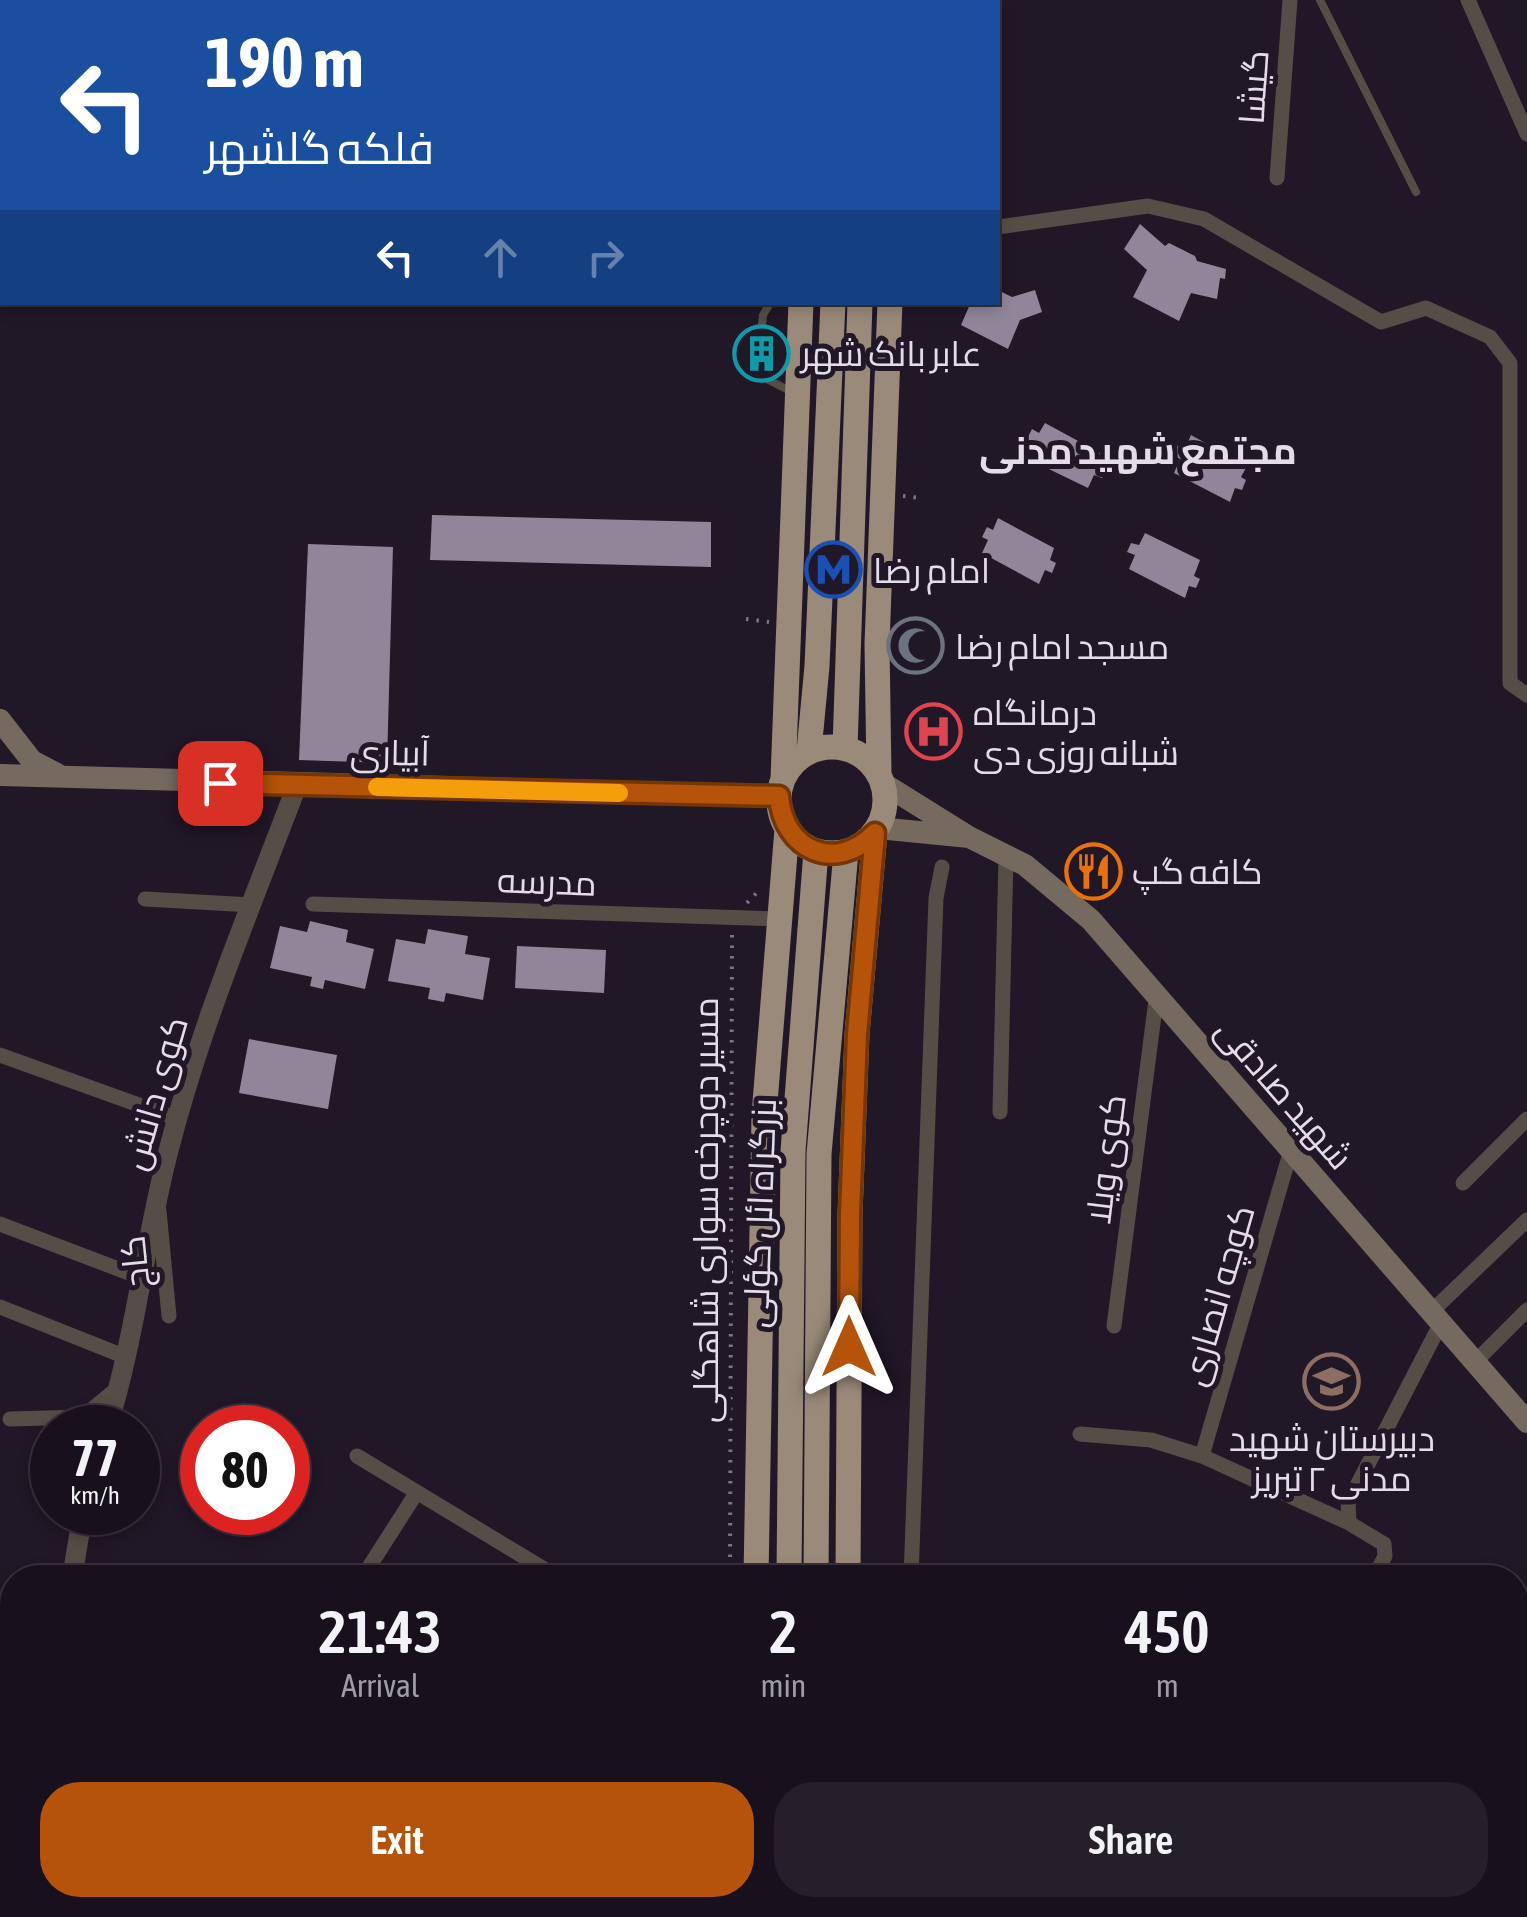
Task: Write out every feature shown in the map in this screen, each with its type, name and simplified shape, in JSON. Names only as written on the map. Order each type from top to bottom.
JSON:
[{"type":"highway","points":[[756,1565],[764,1115],[787,829],[781,788],[802,305]]},
{"type":"highway","points":[[809,751],[817,666],[832,305]]},
{"type":"highway","points":[[845,748],[860,305]]},
{"type":"highway","points":[[848,1565],[850,1214],[857,1034],[877,830],[886,799],[881,779],[877,644],[890,305]]},
{"type":"highway","points":[[781,788],[789,768],[809,751],[827,746],[845,748],[870,762],[881,779]]},
{"type":"highway","points":[[787,829],[800,843],[816,851],[846,852],[877,830]]},
{"type":"highway","name":"بزرگراه ائل گؤلی","points":[[788,1565],[793,1152],[816,851]]},
{"type":"highway","name":"بزرگراه ائل گؤلی","points":[[816,1565],[819,1154],[846,852]]},
{"type":"main road","points":[[0,720],[32,761],[65,778]]},
{"type":"main road","name":"آبیاری","points":[[0,776],[297,785],[781,788]]},
{"type":"main road","name":"شهید صادقی","points":[[881,779],[969,836],[1025,865],[1091,920],[1156,1000],[1527,1422]]},
{"type":"main road","name":"شهید صادقی","points":[[877,830],[969,836]]},
{"type":"street","name":"گیشا","points":[[1276,178],[1290,0]]},
{"type":"street","points":[[1468,0],[1527,134]]},
{"type":"street","points":[[1000,226],[1148,206],[1166,210],[1204,220],[1382,322],[1426,308],[1490,338],[1510,364],[1510,682],[1527,695]]},
{"type":"street","name":"کوی دانش","points":[[114,1405],[178,1119],[208,1018],[297,785]]},
{"type":"street","points":[[1000,1112],[1006,856]]},
{"type":"street","points":[[911,1565],[934,931],[942,867]]},
{"type":"street","points":[[145,900],[252,905]]},
{"type":"street","name":"مدرسه","points":[[313,904],[780,918]]},
{"type":"street","name":"کوی ویلا","points":[[1114,1326],[1156,1000]]},
{"type":"street","points":[[0,1055],[178,1119]]},
{"type":"street","points":[[1464,1183],[1527,1119]]},
{"type":"street","name":"کوچه انصاری","points":[[1202,1456],[1291,1150]]},
{"type":"street","name":"کاج","points":[[158,1201],[170,1316]]},
{"type":"street","points":[[1349,1523],[1348,1503],[1354,1485],[1435,1318],[1527,1220]]},
{"type":"street","points":[[0,1224],[142,1278]]},
{"type":"street","points":[[0,1307],[126,1357]]},
{"type":"street","points":[[1475,1362],[1527,1310]]},
{"type":"street","points":[[10,1419],[83,1417],[120,1386]]},
{"type":"street","points":[[1080,1434],[1151,1440],[1202,1456],[1349,1523],[1384,1544],[1380,1565]]},
{"type":"street","points":[[358,1456],[538,1565]]},
{"type":"street","points":[[370,1565],[417,1492]]},
{"type":"street","points":[[74,1565],[79,1535]]},
{"type":"lane","points":[[1320,0],[1416,192]]},
{"type":"lane","points":[[769,305],[763,315],[758,374],[798,395]]},
{"type":"path","points":[[733,917],[784,863]]},
{"type":"path","name":"مسیر دوچرخه سواری شاهگلی","points":[[730,1565],[733,917]]},
{"type":"building","points":[[1140,224],[1165,246],[1169,243],[1195,256],[1197,261],[1226,269],[1225,279],[1220,278],[1217,299],[1191,293],[1179,321],[1133,297],[1147,270],[1124,249]]},
{"type":"building","points":[[1035,290],[1042,312],[1020,320],[1008,349],[961,325],[970,305],[1000,305],[1000,291],[1012,297]]},
{"type":"building","name":"عابر بانک شهر","points":[[750,339],[775,341],[773,367],[748,365]]},
{"type":"building","points":[[1045,423],[1104,455],[1099,466],[1106,468],[1102,478],[1094,475],[1088,488],[1026,458],[1033,443],[1027,439],[1032,429],[1039,433]]},
{"type":"building","points":[[1191,435],[1247,466],[1241,477],[1246,480],[1242,490],[1235,488],[1230,502],[1174,473],[1180,459],[1174,455],[1178,445],[1185,449]]},
{"type":"building","points":[[432,515],[711,522],[711,567],[430,560]]},
{"type":"building","points":[[998,518],[1054,548],[1050,560],[1056,563],[1052,573],[1045,570],[1039,584],[982,553],[988,540],[982,537],[987,527],[993,530]]},
{"type":"building","points":[[1145,533],[1200,560],[1194,576],[1200,579],[1196,588],[1189,586],[1185,598],[1129,569],[1135,555],[1127,552],[1131,543],[1139,545]]},
{"type":"building","points":[[308,544],[393,547],[387,763],[299,760]]},
{"type":"building","points":[[310,921],[348,930],[346,942],[374,949],[365,989],[325,980],[323,989],[310,986],[312,977],[270,968],[280,926],[307,932]]},
{"type":"building","points":[[428,929],[468,936],[465,954],[490,958],[483,1000],[446,993],[444,1002],[428,999],[430,988],[388,981],[396,939],[425,944]]},
{"type":"building","points":[[517,946],[606,950],[604,993],[515,988]]},
{"type":"building","points":[[249,1039],[337,1055],[328,1109],[239,1093]]},
{"type":"slow traffic","points":[[377,787],[619,793]]},
{"type":"place","name":"عابر بانک شهر","points":[[762,353]]},
{"type":"place","name":"امام رضا","points":[[834,570]]},
{"type":"place","name":"مسجد امام رضا","points":[[916,646]]},
{"type":"place","name":"درمانگاه شبانه روزی دی","points":[[934,732]]},
{"type":"place","name":"کافه گپ","points":[[1093,871]]},
{"type":"place","name":"دبیرستان شهید مدنی ۲ تبریز","points":[[1332,1382]]},
{"type":"district","name":"مجتمع شهید مدنی","points":[[1138,450]]},
{"type":"route","points":[[220,783],[779,796],[780,814],[787,829],[800,843],[816,851],[846,852],[875,833],[857,1034],[849,1347]]}]
